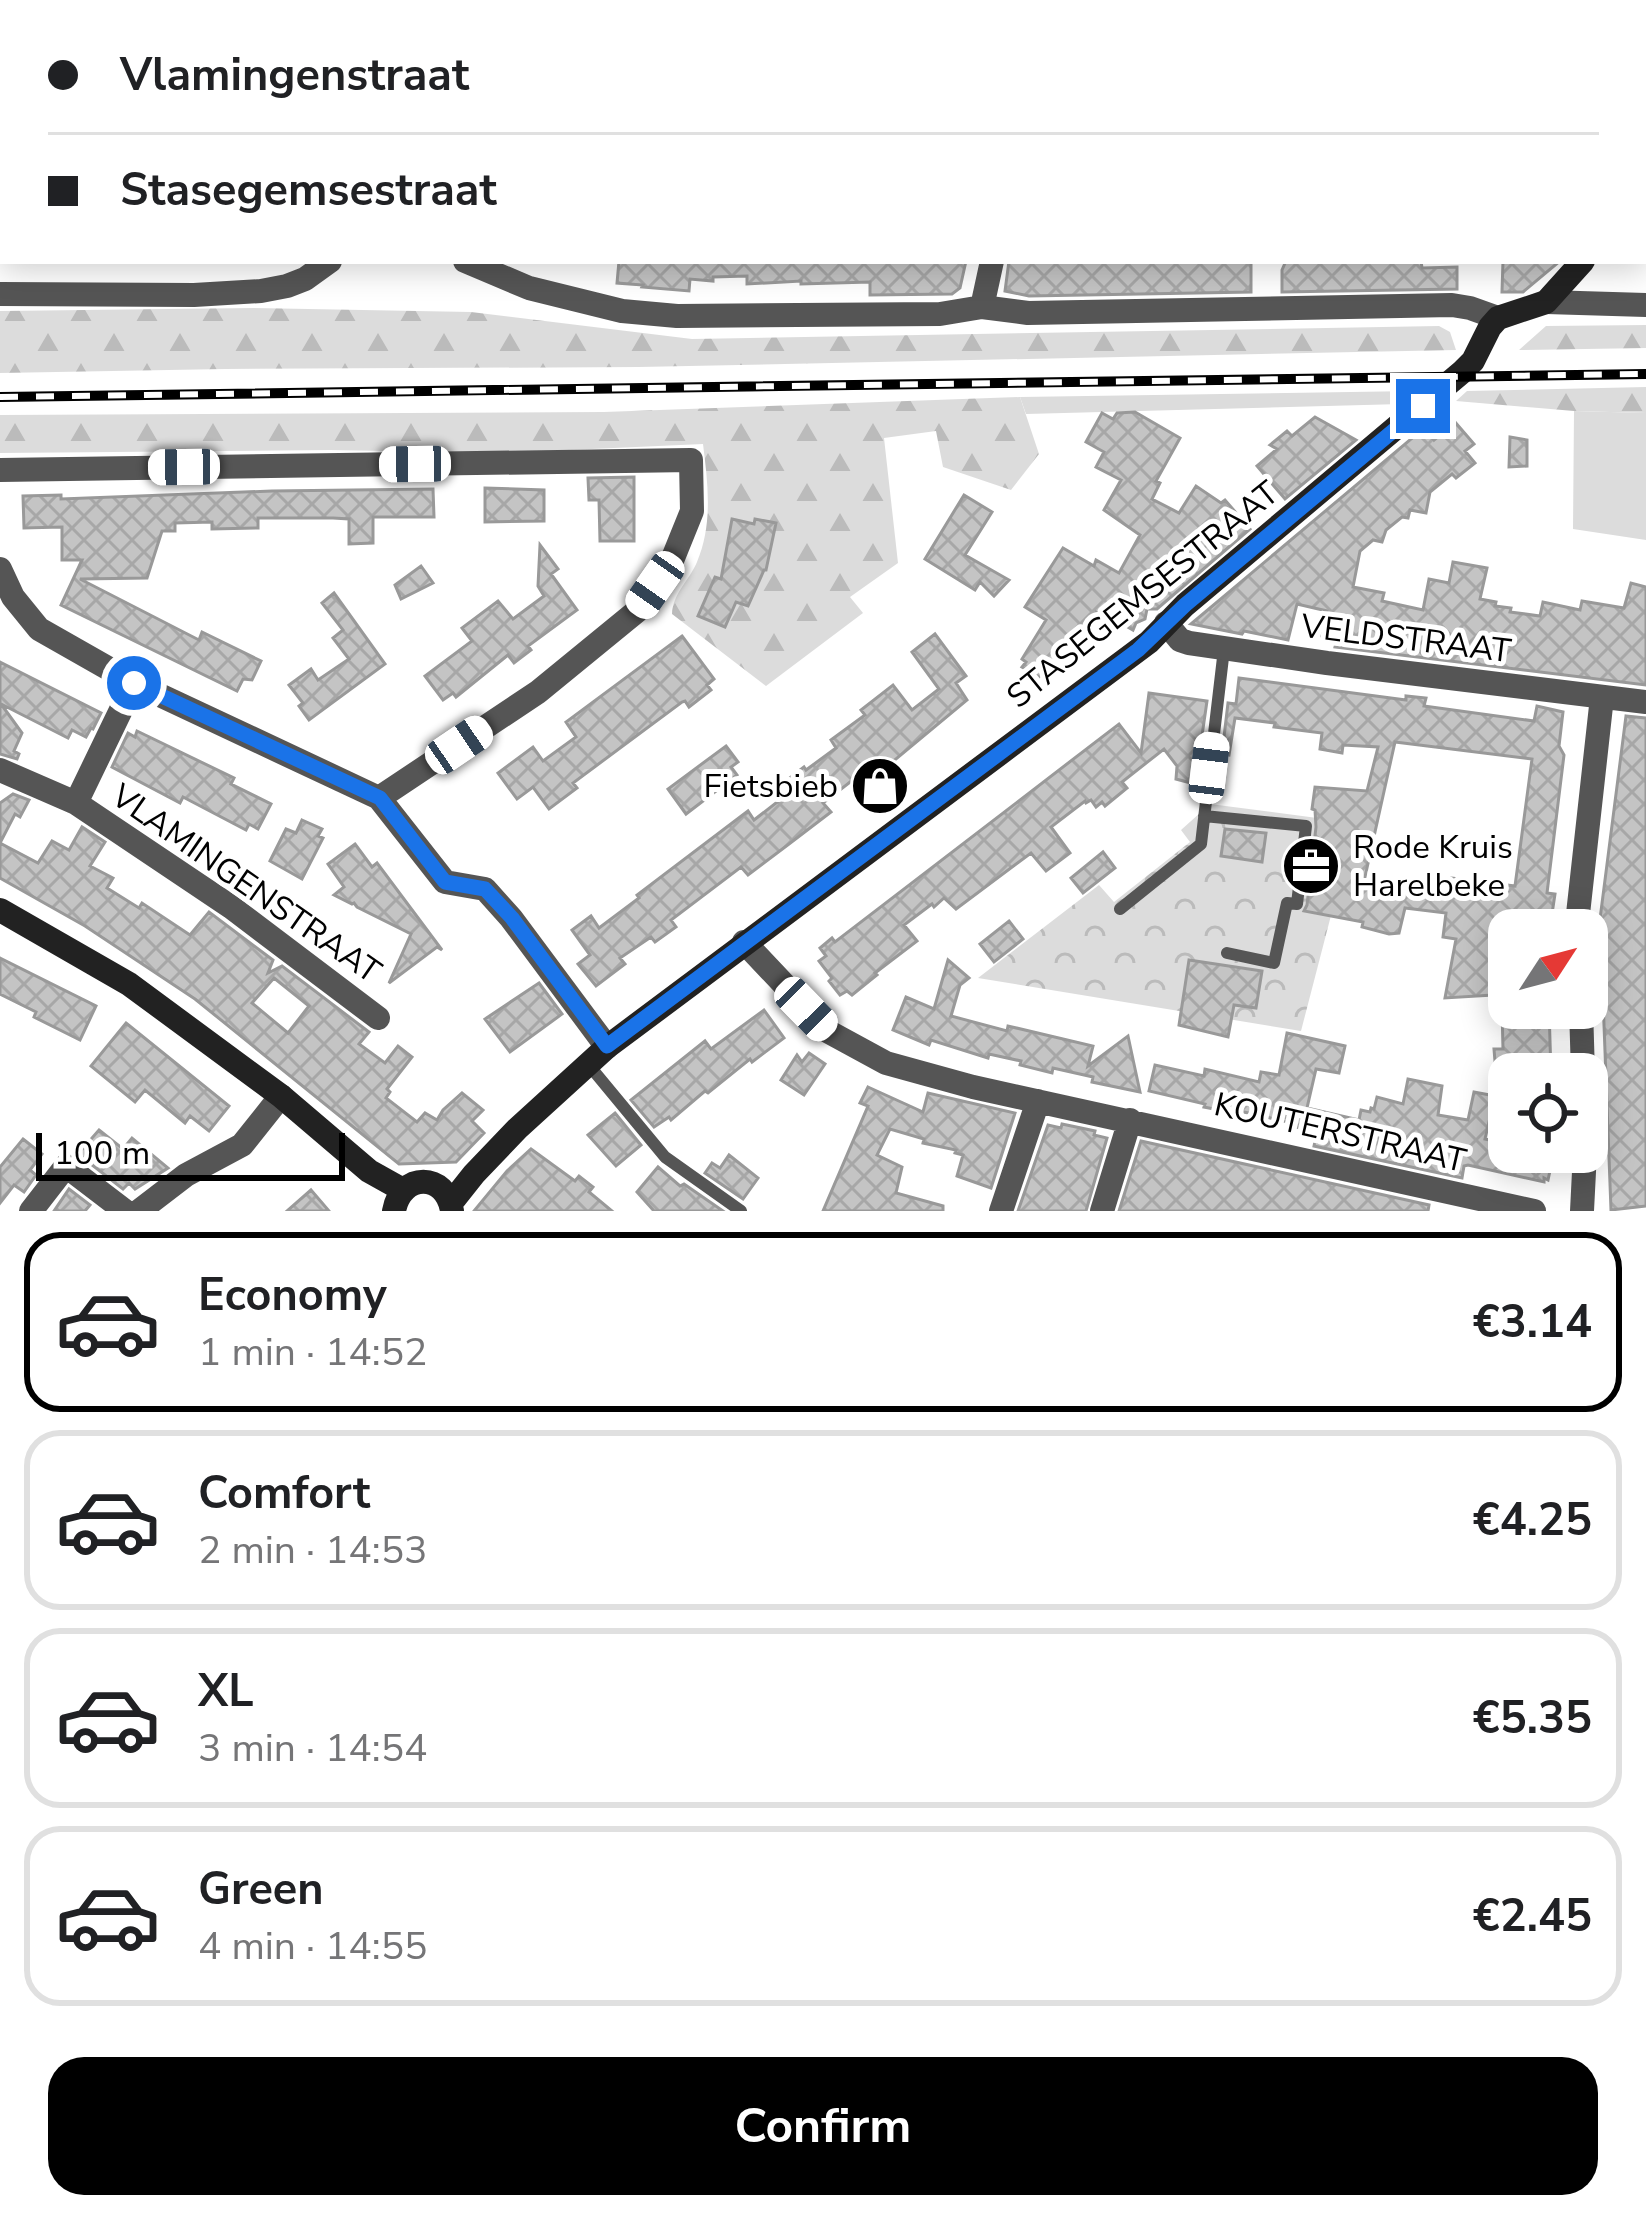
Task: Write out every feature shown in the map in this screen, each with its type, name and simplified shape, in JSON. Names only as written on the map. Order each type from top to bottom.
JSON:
[{"type":"street","points":[[0,294],[194,295],[261,290],[305,279],[326,264]]},
{"type":"street","points":[[472,264],[562,298],[677,316],[940,314],[982,307],[1052,313],[1451,305],[1498,318],[1546,302],[1646,305]]},
{"type":"street","points":[[982,307],[991,264]]},
{"type":"street","points":[[1546,302],[1580,264]]},
{"type":"street","name":"STASEGEMSESTRAAT","points":[[448,1201],[607,1046],[1138,650],[1462,372],[1498,318]]},
{"type":"street","points":[[0,470],[691,460],[692,511],[673,558],[637,611],[538,692],[380,798]]},
{"type":"street","points":[[0,569],[13,597],[39,628],[134,683],[380,798],[445,882],[485,889],[607,1046]]},
{"type":"street","name":"VELDSTRAAT","points":[[1166,623],[1180,640],[1225,648],[1646,702]]},
{"type":"street","name":"VLAMINGENSTRAAT","points":[[76,803],[134,683]]},
{"type":"street","points":[[1580,909],[1602,697]]},
{"type":"street","name":"VLAMINGENSTRAAT","points":[[0,770],[76,803],[231,908],[378,1018]]},
{"type":"street","points":[[0,910],[129,984],[281,1096],[398,1202],[414,1183],[425,1181],[448,1201]]},
{"type":"street","name":"KOUTERSTRAAT","points":[[744,942],[829,1032],[886,1063],[1534,1211]]},
{"type":"street","points":[[139,1211],[186,1175],[242,1145],[281,1096]]},
{"type":"street","points":[[1001,1211],[1038,1101]]},
{"type":"street","points":[[1102,1211],[1130,1120]]},
{"type":"street","points":[[32,1211],[66,1166],[125,1211]]},
{"type":"street","points":[[1582,1211],[1584,1173]]},
{"type":"lane","points":[[1120,909],[1201,844],[1225,648]]},
{"type":"lane","points":[[1204,816],[1306,826],[1298,904],[1287,903],[1274,963],[1228,953]]},
{"type":"lane","points":[[587,1064],[665,1157],[741,1211]]},
{"type":"green space","points":[[0,311],[471,312],[692,339],[1439,326],[1450,332],[1456,350],[639,367],[0,373]]},
{"type":"green space","points":[[1646,325],[1646,348],[1519,350],[1546,326]]},
{"type":"green space","points":[[1646,387],[1646,413],[1456,401],[1467,391]]},
{"type":"green space","points":[[1415,391],[1402,404],[1026,414],[1020,397]]},
{"type":"green space","points":[[1020,397],[1039,454],[1011,490],[943,467],[936,431],[884,438],[898,563],[850,597],[863,613],[766,686],[672,614],[705,533],[708,489],[703,444],[502,453],[0,453],[0,415],[604,412]]},
{"type":"green space","points":[[1574,411],[1646,413],[1646,540],[1573,529]]},
{"type":"green space","points":[[1210,804],[1355,823],[1301,1031],[978,978],[1099,885],[1114,902],[1190,842],[1181,830]]},
{"type":"building","points":[[619,264],[965,264],[960,288],[952,294],[870,295],[870,282],[747,284],[747,276],[690,279],[689,291],[617,283]]},
{"type":"building","points":[[1009,264],[1251,264],[1251,292],[1029,296],[1005,291]]},
{"type":"building","points":[[1285,264],[1457,267],[1457,289],[1282,292]]},
{"type":"building","points":[[1503,264],[1556,264],[1523,292],[1502,292]]},
{"type":"building","points":[[1135,412],[1180,438],[1156,481],[1160,483],[1152,499],[1179,513],[1196,486],[1221,503],[1225,500],[1250,529],[1157,609],[1147,609],[1145,619],[1133,630],[1096,612],[1072,653],[1063,647],[1039,677],[1022,667],[1026,662],[1022,659],[1046,620],[1025,607],[1063,548],[1094,566],[1096,560],[1119,573],[1140,535],[1104,510],[1121,480],[1096,467],[1104,452],[1086,442],[1102,413],[1113,419],[1117,413]]},
{"type":"building","points":[[1315,417],[1356,440],[1285,499],[1257,466],[1277,449],[1270,445],[1287,431],[1292,436]]},
{"type":"building","points":[[1455,422],[1474,444],[1465,451],[1475,463],[1430,492],[1426,513],[1410,510],[1408,518],[1402,517],[1386,530],[1382,542],[1373,540],[1360,551],[1353,587],[1384,593],[1382,601],[1423,610],[1429,579],[1449,583],[1453,562],[1487,568],[1480,599],[1511,608],[1510,612],[1540,616],[1543,602],[1580,610],[1582,601],[1624,608],[1631,583],[1646,587],[1646,685],[1335,647],[1337,639],[1322,636],[1327,611],[1297,604],[1288,640],[1191,624],[1424,428],[1434,440]]},
{"type":"building","points":[[1510,437],[1527,440],[1527,466],[1509,467]]},
{"type":"building","points":[[634,477],[634,541],[600,541],[599,500],[589,500],[588,478]]},
{"type":"building","points":[[485,488],[544,490],[544,521],[485,522]]},
{"type":"building","points":[[433,489],[434,517],[373,517],[373,543],[349,544],[349,519],[258,518],[258,528],[212,529],[212,522],[175,523],[175,531],[162,531],[147,578],[80,579],[199,640],[202,632],[261,661],[252,680],[243,679],[237,691],[61,605],[82,560],[62,560],[62,527],[24,528],[23,496],[61,495],[61,499]]},
{"type":"building","points":[[964,495],[992,512],[965,555],[1009,580],[994,596],[980,582],[975,590],[925,559]]},
{"type":"building","points":[[732,519],[776,523],[766,570],[748,606],[736,602],[725,627],[698,616],[715,577],[721,579]]},
{"type":"building","points":[[540,545],[558,569],[551,574],[577,610],[528,646],[531,650],[514,663],[508,655],[456,697],[453,693],[443,700],[425,676],[472,641],[462,628],[498,601],[513,619],[544,596],[538,586]]},
{"type":"building","points":[[421,566],[433,583],[401,599],[395,585]]},
{"type":"building","points":[[334,593],[385,664],[309,720],[289,685],[311,669],[318,680],[349,659],[333,638],[343,630],[322,603]]},
{"type":"building","points":[[935,634],[966,676],[956,683],[967,700],[861,788],[854,779],[823,803],[831,812],[748,875],[741,867],[671,920],[676,927],[620,958],[625,964],[596,986],[578,964],[590,955],[572,930],[591,916],[599,928],[748,811],[754,820],[785,796],[778,787],[836,748],[831,740],[865,715],[861,710],[893,685],[912,710],[939,689],[912,652]]},
{"type":"building","points":[[682,636],[714,679],[707,685],[711,690],[689,707],[682,702],[573,783],[577,788],[549,809],[533,787],[517,799],[498,773],[533,747],[543,761],[576,737],[566,722]]},
{"type":"building","points":[[0,662],[101,713],[93,729],[86,737],[72,730],[68,738],[1,704],[22,733],[14,751],[19,754],[17,759],[0,754]]},
{"type":"building","points":[[1239,678],[1406,700],[1406,696],[1426,698],[1424,706],[1534,721],[1537,706],[1563,712],[1559,746],[1564,755],[1547,893],[1555,894],[1553,909],[1488,909],[1488,995],[1445,998],[1456,939],[1443,937],[1446,913],[1405,908],[1399,933],[1389,934],[1362,927],[1363,922],[1304,911],[1316,827],[1315,787],[1367,791],[1378,747],[1343,745],[1342,753],[1320,749],[1322,733],[1235,718],[1229,755],[1222,754],[1228,703],[1236,704]],"holes":[[[1395,742],[1532,759],[1515,886],[1451,878],[1450,890],[1426,887],[1423,893],[1363,886]]]},
{"type":"building","points":[[1149,693],[1207,701],[1195,784],[1176,779],[1177,766],[1164,749],[1122,782],[1127,788],[1105,806],[1085,801],[1051,827],[1070,853],[1046,871],[1031,853],[956,909],[944,898],[932,904],[904,925],[917,941],[852,995],[847,991],[840,995],[819,961],[826,956],[820,948],[832,938],[835,942],[1119,724],[1141,753]]},
{"type":"building","points":[[1626,716],[1646,718],[1646,1206],[1611,1210],[1604,1029],[1608,1029],[1608,909],[1601,909]]},
{"type":"building","points":[[137,731],[234,778],[231,784],[271,804],[258,829],[249,824],[246,830],[183,797],[180,803],[112,767],[128,733],[135,737]]},
{"type":"building","points":[[726,746],[738,762],[731,767],[737,775],[686,814],[668,789]]},
{"type":"building","points":[[13,794],[29,800],[20,817],[15,814],[0,843],[0,803]]},
{"type":"building","points":[[302,820],[322,829],[318,836],[323,838],[302,879],[270,861],[286,829],[296,833]]},
{"type":"building","points":[[82,827],[105,842],[90,866],[113,878],[107,888],[139,908],[142,903],[190,935],[209,912],[273,960],[268,973],[282,966],[369,1032],[359,1044],[385,1063],[398,1046],[412,1057],[387,1089],[386,1098],[417,1122],[425,1113],[437,1120],[462,1093],[483,1110],[472,1121],[484,1133],[456,1162],[399,1164],[195,999],[85,926],[0,878],[0,843],[38,863],[52,841],[69,850]],"holes":[[[274,978],[309,1006],[288,1033],[252,1003]]]},
{"type":"building","points":[[1225,829],[1266,833],[1262,862],[1221,856]]},
{"type":"building","points":[[355,844],[372,867],[377,863],[442,950],[437,947],[389,983],[411,934],[334,895],[344,887],[328,864]]},
{"type":"building","points":[[1103,852],[1115,868],[1083,893],[1071,878]]},
{"type":"building","points":[[1009,921],[1023,939],[994,962],[980,944]]},
{"type":"building","points":[[0,958],[96,1006],[80,1040],[0,994]]},
{"type":"building","points":[[948,960],[969,978],[960,985],[951,1016],[1093,1046],[1088,1066],[1128,1036],[1140,1092],[1053,1068],[1052,1073],[1020,1065],[1021,1061],[989,1054],[988,1058],[931,1040],[929,1045],[893,1030],[906,997],[934,1009]]},
{"type":"building","points":[[1189,960],[1262,971],[1256,1008],[1234,1005],[1228,1037],[1179,1025]]},
{"type":"building","points":[[539,983],[562,1014],[510,1052],[485,1019]]},
{"type":"building","points":[[764,1010],[784,1038],[671,1120],[654,1127],[631,1100],[705,1041],[711,1049]]},
{"type":"building","points":[[126,1023],[229,1106],[209,1131],[190,1116],[185,1123],[145,1090],[135,1102],[91,1066]]},
{"type":"building","points":[[1503,1029],[1550,1029],[1550,1053],[1494,1053],[1494,1049],[1503,1049]]},
{"type":"building","points":[[1287,1033],[1345,1046],[1339,1073],[1316,1069],[1307,1108],[1359,1120],[1361,1110],[1374,1109],[1377,1097],[1403,1104],[1408,1079],[1442,1086],[1438,1115],[1468,1120],[1474,1092],[1488,1095],[1488,1169],[1464,1166],[1462,1178],[1314,1146],[1317,1132],[1288,1122],[1204,1107],[1149,1091],[1155,1065],[1204,1076],[1205,1069],[1259,1082],[1261,1072],[1279,1075]]},
{"type":"building","points":[[809,1053],[825,1064],[804,1095],[781,1080],[797,1055],[802,1062]]},
{"type":"building","points":[[868,1087],[923,1112],[928,1093],[1015,1113],[991,1188],[957,1176],[963,1155],[956,1150],[890,1129],[877,1155],[902,1167],[896,1193],[943,1206],[943,1211],[823,1211],[868,1106],[860,1103]]},
{"type":"building","points":[[615,1113],[641,1145],[616,1166],[588,1135]]},
{"type":"building","points":[[1062,1124],[1107,1138],[1086,1211],[1018,1211],[1048,1125],[1061,1128]]},
{"type":"building","points":[[99,1130],[123,1149],[132,1138],[168,1168],[135,1189],[129,1183],[123,1189],[78,1154]]},
{"type":"building","points":[[23,1139],[42,1154],[30,1170],[36,1175],[24,1192],[14,1185],[0,1203],[0,1167]]},
{"type":"building","points":[[1141,1141],[1429,1205],[1428,1211],[1119,1211]]},
{"type":"building","points":[[531,1149],[575,1181],[579,1176],[593,1187],[589,1192],[612,1211],[474,1211]]},
{"type":"building","points":[[729,1155],[758,1178],[743,1199],[705,1173],[712,1163],[720,1168]]},
{"type":"building","points":[[658,1167],[723,1211],[654,1211],[637,1192]]},
{"type":"building","points":[[1504,1173],[1550,1173],[1544,1182]]},
{"type":"building","points":[[69,1189],[90,1205],[85,1211],[54,1211]]},
{"type":"building","points":[[311,1190],[329,1211],[287,1211]]},
{"type":"railway","points":[[0,397],[1646,374]]},
{"type":"place","name":"Fietsbieb","points":[[880,786]]},
{"type":"place","name":"Rode Kruis Harelbeke","points":[[1311,866]]},
{"type":"route","points":[[134,683],[380,798],[445,882],[485,889],[512,918],[607,1046],[1149,642],[1185,605],[1423,406]]}]
